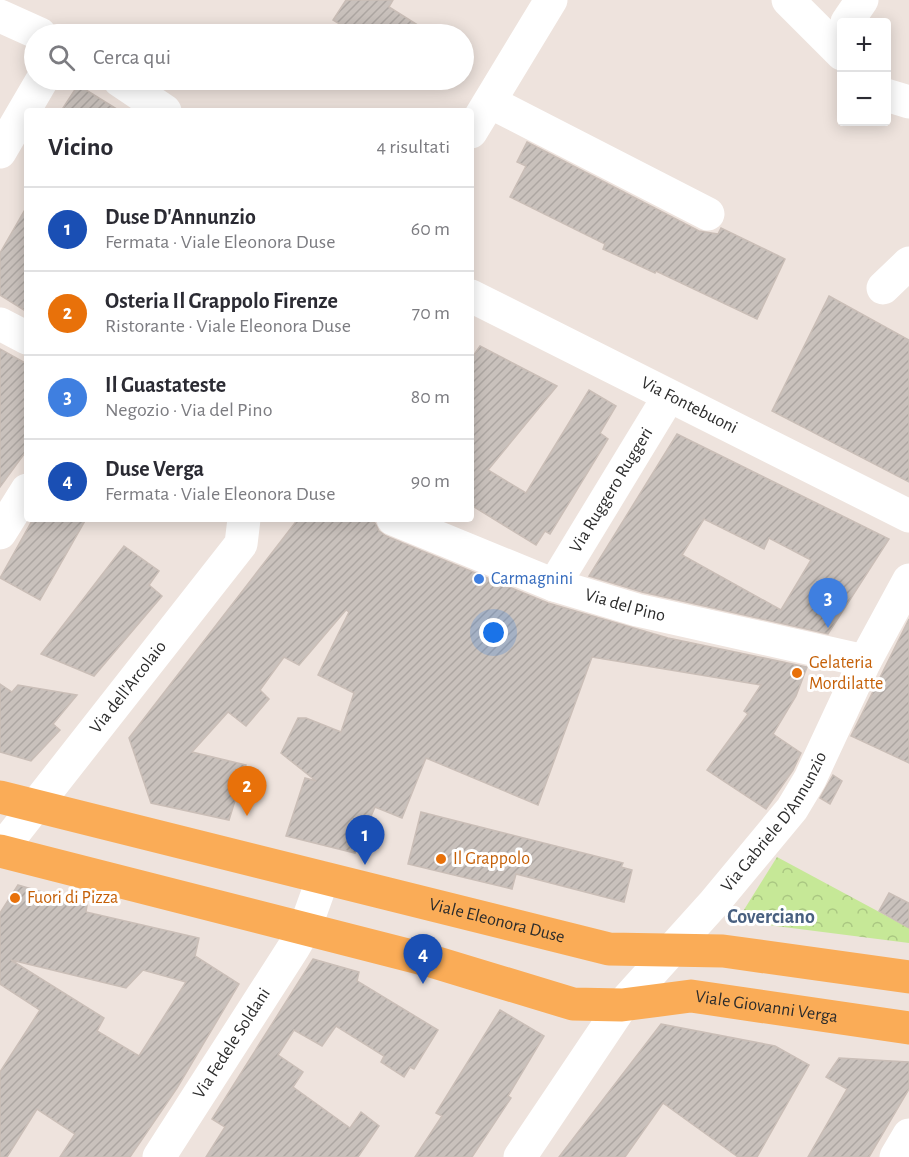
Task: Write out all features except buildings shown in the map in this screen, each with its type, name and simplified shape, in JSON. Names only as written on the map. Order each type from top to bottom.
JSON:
[{"type":"main road","name":"Viale Eleonora Duse","points":[[0,797],[609,949],[671,950]]},
{"type":"main road","points":[[0,851],[430,961],[573,1004],[622,1005]]},
{"type":"main road","points":[[671,950],[723,951],[909,977]]},
{"type":"main road","name":"Viale Giovanni Verga","points":[[622,1005],[691,996],[909,1028]]},
{"type":"street","points":[[474,127],[550,0]]},
{"type":"street","points":[[788,0],[837,36]]},
{"type":"street","points":[[852,18],[862,0]]},
{"type":"street","points":[[0,16],[24,27]]},
{"type":"street","points":[[26,108],[36,90]]},
{"type":"street","points":[[134,90],[161,108]]},
{"type":"street","points":[[891,97],[909,102]]},
{"type":"street","points":[[490,102],[708,214]]},
{"type":"street","points":[[0,152],[24,111]]},
{"type":"street","points":[[883,288],[909,263]]},
{"type":"street","name":"Via Fontebuoni","points":[[474,298],[909,516]]},
{"type":"street","points":[[0,324],[24,336]]},
{"type":"street","name":"Via Ruggero Ruggeri","points":[[554,585],[669,396]]},
{"type":"street","points":[[0,532],[24,495]]},
{"type":"street","name":"Via dell'Arcolaio","points":[[0,851],[33,805],[241,544],[244,522]]},
{"type":"street","name":"Via del Pino","points":[[400,522],[554,585],[637,610],[866,662]]},
{"type":"street","name":"Via Gabriele D'Annunzio","points":[[520,1157],[622,1005],[714,903],[792,808],[810,779],[866,662],[909,580]]},
{"type":"street","points":[[305,928],[323,878]]},
{"type":"street","name":"Via Fedele Soldani","points":[[159,1157],[305,928]]},
{"type":"street","points":[[896,1157],[909,1135]]},
{"type":"green space","points":[[777,857],[909,928],[909,943],[737,921]]},
{"type":"place","name":"Carmagnini","points":[[479,579]]},
{"type":"place","name":"Il Guastateste","points":[[828,628]]},
{"type":"place","name":"Gelateria Mordilatte","points":[[797,673]]},
{"type":"place","name":"Osteria Il Grappolo Firenze","points":[[247,816]]},
{"type":"place","name":"Il Grappolo","points":[[441,859]]},
{"type":"place","name":"Duse D'Annunzio","points":[[365,865]]},
{"type":"place","name":"Fuori di Pizza","points":[[15,898]]},
{"type":"place","name":"Duse Verga","points":[[423,984]]},
{"type":"district","name":"Coverciano","points":[[771,917]]}]
